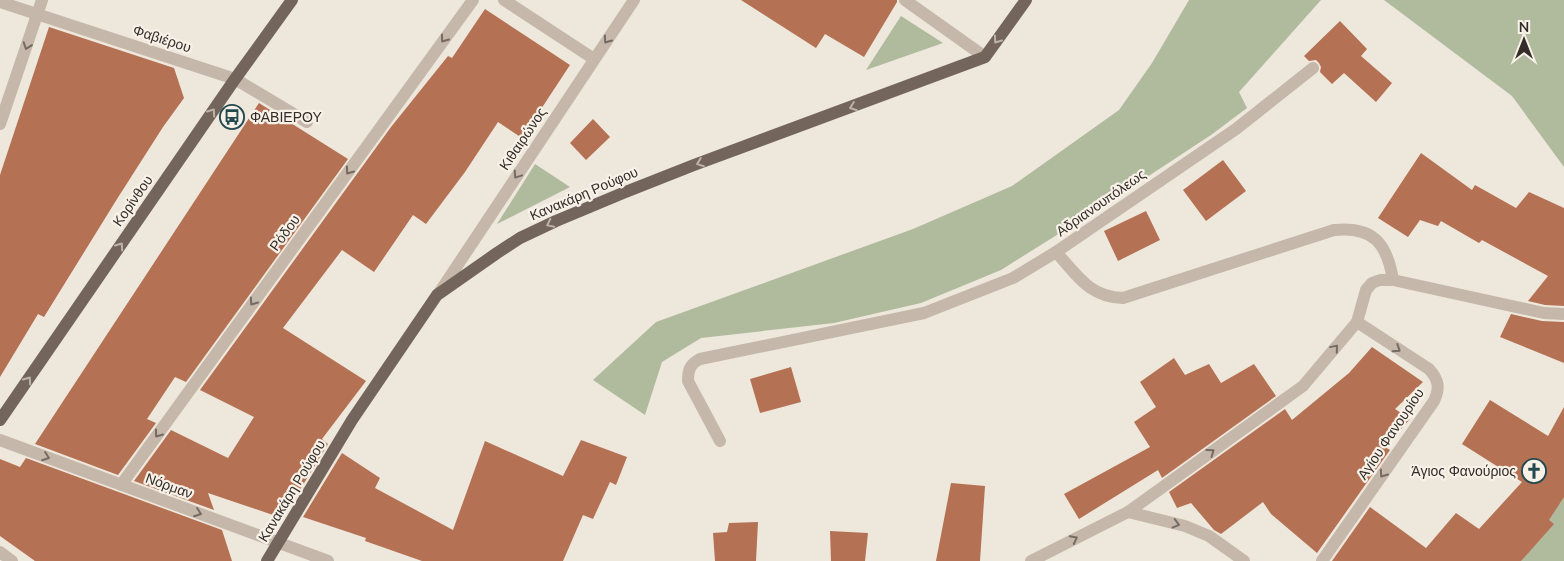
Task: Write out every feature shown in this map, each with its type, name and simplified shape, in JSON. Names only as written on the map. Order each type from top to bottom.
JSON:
[{"type":"main road","name":"Κορίνθου","points":[[0,420],[235,79],[292,0]]},
{"type":"main road","points":[[985,57],[1026,0]]},
{"type":"main road","name":"Κανακάρη Ρούφου","points":[[267,561],[352,420],[437,295],[520,238],[556,221],[685,168],[985,57]]},
{"type":"street","points":[[0,124],[42,0]]},
{"type":"street","name":"Ρόδου","points":[[121,485],[473,0]]},
{"type":"street","points":[[504,0],[594,59]]},
{"type":"street","name":"Κιθαιρώνος","points":[[437,295],[634,0]]},
{"type":"street","points":[[905,0],[985,57]]},
{"type":"street","name":"Φαβιέρου","points":[[0,2],[235,79],[307,122]]},
{"type":"street","name":"Αδριανουπόλεως","points":[[1312,68],[1230,134],[1056,252],[1093,290],[1102,295],[1123,298],[1334,230],[1350,228],[1362,231],[1382,245],[1388,256],[1393,280]]},
{"type":"street","points":[[720,441],[688,381],[688,373],[695,362],[700,359],[924,313],[1013,278],[1056,252]]},
{"type":"street","points":[[1031,561],[1128,512],[1303,386],[1357,322],[1366,290],[1372,283],[1380,280],[1393,280],[1544,313],[1564,314]]},
{"type":"street","name":"Αγίου Φανουρίου","points":[[1322,561],[1434,401],[1438,392],[1435,376],[1429,369],[1357,322]]},
{"type":"street","name":"Νόρμαν","points":[[0,440],[328,561]]},
{"type":"street","points":[[1128,512],[1185,526],[1209,536],[1244,561]]},
{"type":"street","points":[[0,552],[12,561]]},
{"type":"green space","points":[[1189,0],[1321,0],[1239,92],[1247,108],[1211,135],[1001,270],[921,303],[834,323],[701,338],[662,362],[645,415],[593,380],[656,322],[913,229],[1012,186],[1119,110],[1152,63]]},
{"type":"green space","points":[[1384,0],[1564,0],[1564,167],[1512,96]]},
{"type":"green space","points":[[901,16],[943,43],[866,70]]},
{"type":"green space","points":[[535,164],[570,187],[497,224]]},
{"type":"green space","points":[[1564,476],[1564,561],[1521,561]]},
{"type":"building","points":[[741,0],[897,0],[897,2],[864,57],[825,34],[816,48]]},
{"type":"building","points":[[485,9],[570,65],[522,138],[498,122],[465,172],[426,224],[413,215],[374,272],[342,250],[283,328],[366,381],[322,439],[328,444],[287,511],[277,508],[273,515],[208,493],[214,510],[134,481],[171,430],[228,458],[254,417],[200,390],[391,127],[448,56],[452,58]]},
{"type":"building","points":[[1340,21],[1367,49],[1361,56],[1392,83],[1376,102],[1344,73],[1332,84],[1320,72],[1321,67],[1316,60],[1309,61],[1304,56]]},
{"type":"building","points":[[49,27],[174,68],[184,98],[163,127],[44,317],[38,314],[0,377],[0,175]]},
{"type":"building","points":[[259,103],[348,159],[186,382],[175,377],[147,419],[156,423],[118,475],[35,444]]},
{"type":"building","points":[[593,119],[610,137],[586,160],[570,143]]},
{"type":"building","points":[[1421,153],[1472,190],[1475,185],[1516,208],[1529,192],[1564,208],[1564,306],[1545,305],[1528,301],[1548,276],[1482,240],[1479,243],[1441,221],[1438,226],[1420,220],[1408,237],[1378,218]]},
{"type":"building","points":[[1223,160],[1246,191],[1206,221],[1183,190]]},
{"type":"building","points":[[1146,211],[1160,240],[1118,261],[1104,231]]},
{"type":"building","points":[[1511,314],[1542,321],[1564,322],[1564,363],[1500,337]]},
{"type":"building","points":[[1372,347],[1423,382],[1395,409],[1410,419],[1385,447],[1390,450],[1317,553],[1271,514],[1263,502],[1221,534],[1214,530],[1191,503],[1177,508],[1169,492],[1285,409],[1292,420],[1349,373]]},
{"type":"building","points":[[1174,358],[1185,375],[1209,364],[1221,383],[1254,364],[1276,396],[1162,478],[1158,470],[1079,519],[1064,494],[1150,447],[1134,422],[1156,407],[1140,382]]},
{"type":"building","points":[[791,367],[801,402],[760,413],[750,379]]},
{"type":"building","points":[[1490,400],[1548,436],[1564,407],[1564,497],[1549,520],[1554,524],[1521,561],[1332,561],[1370,507],[1426,548],[1456,513],[1479,529],[1522,482],[1462,444]]},
{"type":"building","points":[[581,440],[627,457],[616,485],[610,482],[593,519],[583,515],[563,561],[422,561],[365,541],[366,538],[303,517],[342,453],[380,478],[375,488],[453,530],[485,441],[563,476]]},
{"type":"building","points":[[26,458],[222,530],[232,561],[35,561],[0,536],[0,459],[20,467]]},
{"type":"building","points":[[951,483],[985,486],[980,561],[936,561]]},
{"type":"building","points":[[758,522],[756,561],[715,561],[713,533],[727,532],[729,523]]},
{"type":"building","points":[[830,531],[868,533],[865,561],[831,561]]},
{"type":"place","name":"ΦΑΒΙΕΡΟΥ","points":[[232,117]]},
{"type":"place","name":"Άγιος Φανούριος","points":[[1534,471]]}]
